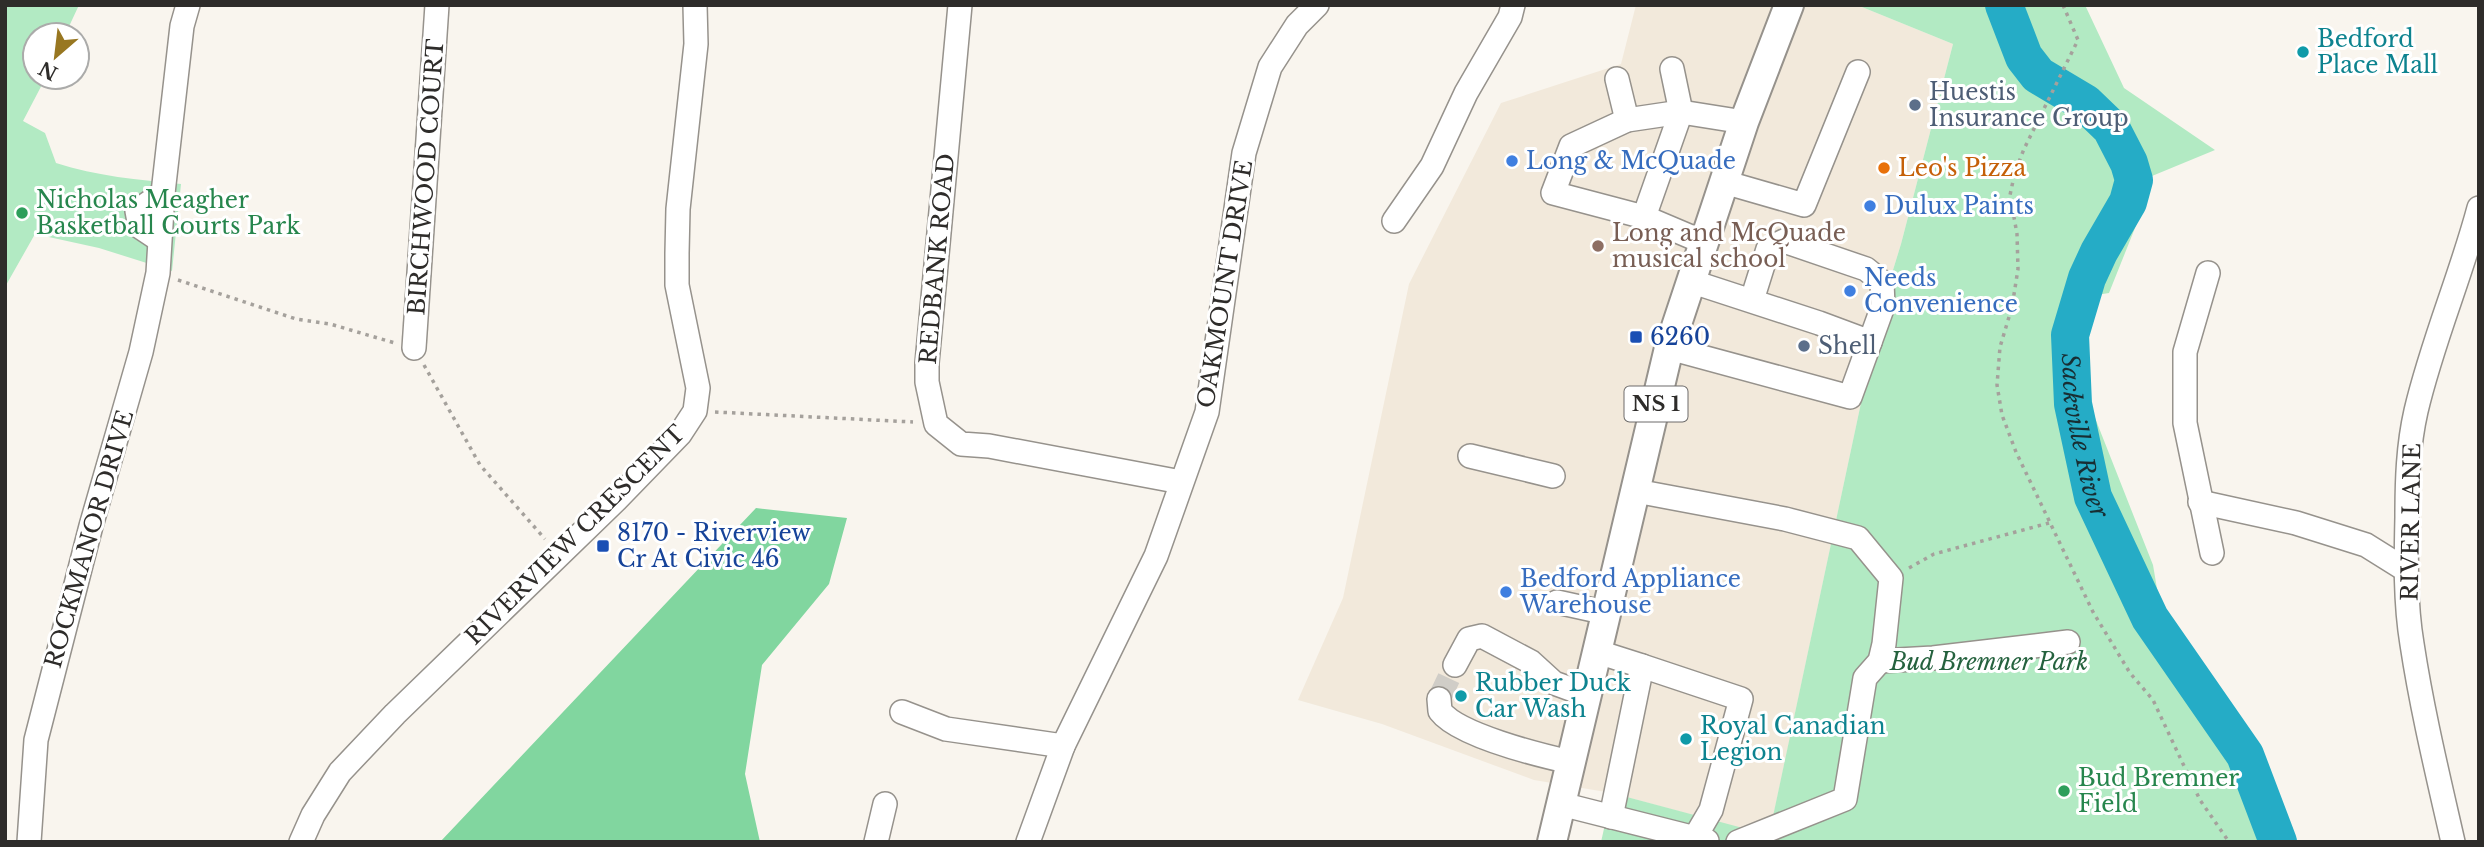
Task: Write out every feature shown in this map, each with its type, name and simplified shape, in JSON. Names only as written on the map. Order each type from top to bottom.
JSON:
[{"type":"main road","name":"NS 1","points":[[1552,842],[1669,348],[1744,122],[1789,5]]},
{"type":"street","name":"ROCKMANOR DRIVE","points":[[29,842],[36,740],[91,526],[141,352],[158,273],[158,239],[163,193],[182,26],[188,5]]},
{"type":"street","name":"BIRCHWOOD COURT","points":[[414,348],[437,5]]},
{"type":"street","name":"RIVERVIEW CRESCENT","points":[[300,842],[313,815],[340,772],[395,714],[560,556],[680,434],[695,411],[698,388],[677,285],[677,253],[678,209],[696,44],[695,5]]},
{"type":"street","name":"REDBANK ROAD","points":[[936,424],[927,363],[960,5]]},
{"type":"street","name":"OAKMOUNT DRIVE","points":[[1028,842],[1063,746],[1156,556],[1207,412],[1244,153],[1269,67],[1297,24],[1317,5]]},
{"type":"street","points":[[1394,221],[1432,166],[1466,93],[1510,17],[1513,5]]},
{"type":"street","points":[[1644,217],[1681,112],[1672,69]]},
{"type":"street","points":[[1724,182],[1804,205],[1858,72]]},
{"type":"street","points":[[1616,79],[1627,120]]},
{"type":"street","points":[[1703,242],[1644,217],[1553,193],[1571,146],[1627,120],[1681,112],[1744,122]]},
{"type":"street","points":[[158,239],[140,227],[137,211],[163,193]]},
{"type":"street","name":"RIVER LANE","points":[[2453,842],[2411,641],[2406,570],[2409,452],[2416,411],[2479,208]]},
{"type":"street","points":[[1669,348],[1850,397],[1883,306],[1882,282],[1866,269],[1784,242],[1768,249],[1752,300]]},
{"type":"street","points":[[2208,273],[2185,352],[2185,424],[2212,553]]},
{"type":"street","points":[[1690,281],[1870,342]]},
{"type":"street","points":[[936,424],[961,444],[989,446],[1181,481]]},
{"type":"street","points":[[1470,456],[1553,476]]},
{"type":"street","points":[[1636,491],[1785,519],[1858,538],[1891,578],[1884,644],[1880,661],[1865,678],[1845,799],[1738,842]]},
{"type":"street","points":[[2200,502],[2296,523],[2366,545],[2406,570]]},
{"type":"street","points":[[1557,602],[1607,612]]},
{"type":"street","points":[[1455,665],[1469,639],[1482,636],[1531,663],[1554,683],[1587,695]]},
{"type":"street","points":[[1880,661],[1933,658],[2068,642]]},
{"type":"street","points":[[1561,804],[1611,817],[1654,835],[1702,841],[1741,699],[1598,652]]},
{"type":"street","points":[[1611,817],[1642,666]]},
{"type":"street","points":[[1439,699],[1440,711],[1455,725],[1536,754],[1570,762]]},
{"type":"street","points":[[902,712],[946,729],[1063,746]]},
{"type":"street","points":[[876,842],[885,804]]},
{"type":"path","points":[[2063,5],[2078,40],[2024,149],[2010,195],[2017,234],[2018,269],[2012,307],[2000,347],[1997,384],[2002,415],[2016,452],[2093,612],[2130,673],[2153,700],[2200,800],[2230,842]]},
{"type":"path","points":[[42,199],[137,211]]},
{"type":"path","points":[[158,273],[296,319],[330,324],[414,348],[480,465],[560,556]]},
{"type":"path","points":[[695,411],[936,424]]},
{"type":"path","points":[[1891,578],[1934,554],[2049,523]]},
{"type":"shaded area","points":[[1636,5],[1857,5],[1953,44],[1901,244],[1881,309],[1769,836],[1612,793],[1534,780],[1382,724],[1298,700],[1343,598],[1409,284],[1501,103],[1621,64]]},
{"type":"green space","points":[[5,5],[79,5],[72,21],[21,21],[21,91],[39,91],[23,121],[45,133],[56,163],[102,174],[181,184],[172,271],[99,248],[35,234],[5,287]]},
{"type":"green space","name":"Bud Bremner Park","points":[[1857,5],[2085,5],[2124,88],[2215,150],[2152,176],[2137,223],[2109,293],[2078,298],[2076,331],[2088,400],[2153,565],[2165,636],[2220,713],[2278,842],[1601,842],[1612,793],[1769,835],[1881,309],[1901,244],[1953,44]]},
{"type":"green space","points":[[756,508],[847,518],[829,584],[762,665],[745,774],[760,842],[440,842]]},
{"type":"waterway","name":"Sackville River","points":[[2004,5],[2024,57],[2038,75],[2085,103],[2111,128],[2129,163],[2134,180],[2128,202],[2087,278],[2070,335],[2073,404],[2093,497],[2150,618],[2245,755],[2278,842]]},
{"type":"tunnel","points":[[1439,699],[1455,665]]},
{"type":"place","name":"Bedford Place Mall","points":[[2303,52]]},
{"type":"place","name":"Huestis Insurance Group","points":[[1915,105]]},
{"type":"place","name":"Long & McQuade","points":[[1512,161]]},
{"type":"place","name":"Leo's Pizza","points":[[1884,168]]},
{"type":"place","name":"Dulux Paints","points":[[1870,206]]},
{"type":"place","name":"Nicholas Meagher Basketball Courts Park","points":[[22,213]]},
{"type":"place","name":"Long and McQuade musical school","points":[[1598,246]]},
{"type":"place","name":"Needs Convenience","points":[[1850,291]]},
{"type":"place","name":"6260","points":[[1636,337]]},
{"type":"place","name":"Shell","points":[[1804,346]]},
{"type":"place","name":"8170 - Riverview Cr At Civic 46","points":[[603,546]]},
{"type":"place","name":"Bedford Appliance Warehouse","points":[[1506,592]]},
{"type":"place","name":"Rubber Duck Car Wash","points":[[1461,696]]},
{"type":"place","name":"Royal Canadian Legion","points":[[1686,739]]},
{"type":"place","name":"Bud Bremner Field","points":[[2064,791]]}]
